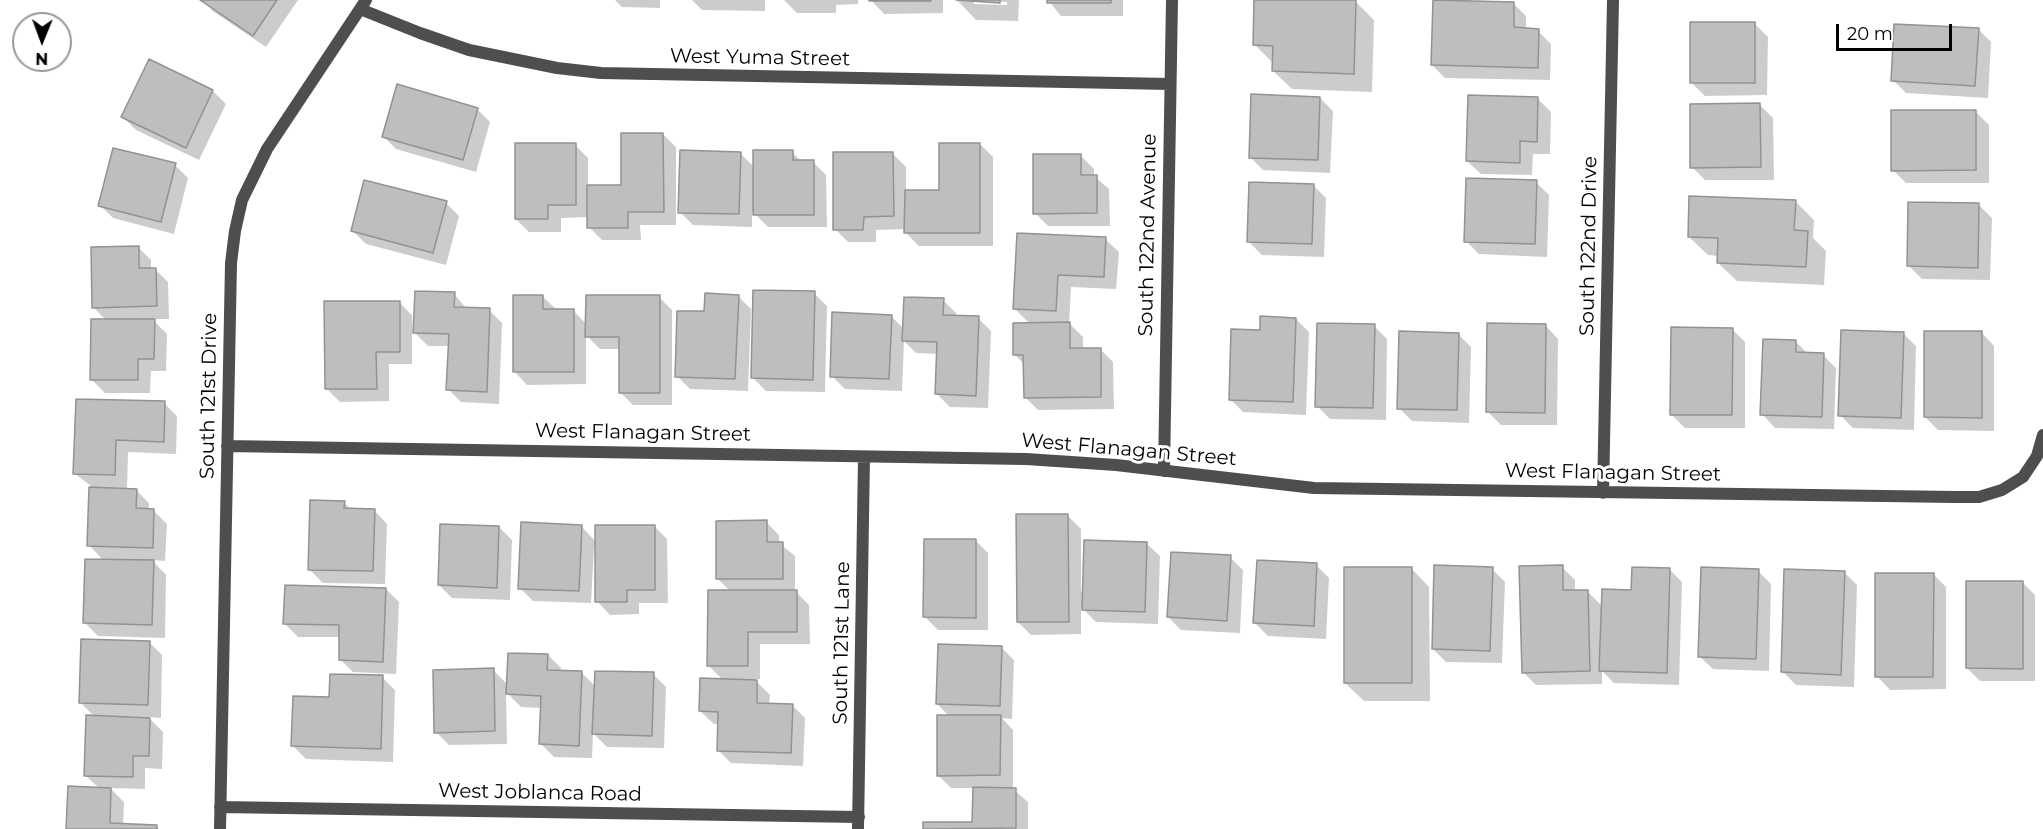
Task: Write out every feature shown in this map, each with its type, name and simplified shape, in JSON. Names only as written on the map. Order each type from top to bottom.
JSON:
[{"type":"street","name":"South 122nd Avenue","points":[[1164,471],[1172,0]]},
{"type":"street","name":"South 122nd Drive","points":[[1603,493],[1613,0]]},
{"type":"street","name":"West Yuma Street","points":[[363,4],[420,33],[469,50],[557,68],[601,73],[1170,84]]},
{"type":"street","name":"South 121st Drive","points":[[220,829],[231,263],[242,200],[267,149],[363,4]]},
{"type":"street","name":"West Flanagan Street","points":[[227,446],[1048,460],[1314,488],[1955,497],[1978,496],[2002,490],[2023,477],[2037,456],[2043,435]]},
{"type":"street","name":"South 121st Lane","points":[[858,823],[864,457]]},
{"type":"street","name":"West Joblanca Road","points":[[220,807],[858,823]]},
{"type":"building","points":[[200,0],[277,0],[253,36]]},
{"type":"building","points":[[931,0],[931,1],[869,1]]},
{"type":"building","points":[[956,0],[1000,0],[1000,3]]},
{"type":"building","points":[[1047,0],[1111,0],[1111,3],[1047,3]]},
{"type":"building","points":[[1254,0],[1356,0],[1354,74],[1272,71],[1273,46],[1253,45]]},
{"type":"building","points":[[1433,0],[1514,2],[1514,27],[1539,29],[1538,68],[1431,65]]},
{"type":"building","points":[[1690,22],[1755,22],[1755,83],[1690,83]]},
{"type":"building","points":[[1894,24],[1979,28],[1975,86],[1891,81]]},
{"type":"building","points":[[149,59],[213,90],[186,148],[121,117]]},
{"type":"building","points":[[397,84],[478,108],[463,160],[382,137]]},
{"type":"building","points":[[1251,94],[1320,97],[1318,160],[1249,158]]},
{"type":"building","points":[[1468,95],[1538,97],[1537,142],[1520,141],[1520,163],[1466,161]]},
{"type":"building","points":[[1760,103],[1761,167],[1690,168],[1690,104]]},
{"type":"building","points":[[1891,110],[1976,110],[1976,170],[1891,171]]},
{"type":"building","points":[[621,133],[663,133],[664,212],[628,212],[628,228],[587,228],[587,185],[621,185]]},
{"type":"building","points":[[515,143],[576,143],[576,205],[548,205],[548,219],[515,219]]},
{"type":"building","points":[[939,143],[980,143],[980,233],[904,233],[905,190],[939,190]]},
{"type":"building","points":[[113,148],[176,163],[161,222],[98,206]]},
{"type":"building","points":[[680,150],[741,152],[739,214],[678,213]]},
{"type":"building","points":[[753,150],[793,150],[793,160],[814,160],[814,215],[753,215]]},
{"type":"building","points":[[833,152],[893,152],[894,216],[864,217],[863,230],[833,230]]},
{"type":"building","points":[[1033,154],[1081,154],[1081,175],[1097,175],[1097,213],[1033,214]]},
{"type":"building","points":[[1466,178],[1537,180],[1535,244],[1464,242]]},
{"type":"building","points":[[364,180],[447,201],[433,253],[351,231]]},
{"type":"building","points":[[1249,182],[1314,184],[1312,244],[1247,242]]},
{"type":"building","points":[[1689,196],[1796,200],[1794,230],[1808,231],[1806,267],[1717,263],[1718,238],[1688,237]]},
{"type":"building","points":[[1908,202],[1979,203],[1978,268],[1907,266]]},
{"type":"building","points":[[1017,233],[1106,237],[1104,277],[1058,275],[1056,311],[1013,309]]},
{"type":"building","points":[[139,246],[139,268],[156,268],[157,306],[92,308],[91,247]]},
{"type":"building","points":[[753,290],[815,291],[813,380],[751,378]]},
{"type":"building","points":[[415,291],[455,292],[454,307],[490,308],[487,392],[446,390],[449,334],[413,333]]},
{"type":"building","points":[[705,293],[739,295],[735,379],[675,377],[677,311],[704,311]]},
{"type":"building","points":[[513,295],[543,295],[543,309],[574,309],[574,372],[513,372]]},
{"type":"building","points":[[586,295],[660,295],[660,393],[619,393],[619,337],[585,337]]},
{"type":"building","points":[[904,297],[944,298],[943,315],[979,316],[976,396],[935,394],[937,342],[902,341]]},
{"type":"building","points":[[324,301],[400,301],[400,352],[376,352],[377,389],[325,389]]},
{"type":"building","points":[[832,312],[892,315],[889,379],[830,377]]},
{"type":"building","points":[[1260,316],[1296,318],[1293,402],[1229,400],[1231,329],[1260,330]]},
{"type":"building","points":[[91,319],[155,319],[154,359],[138,359],[138,380],[90,380]]},
{"type":"building","points":[[1070,322],[1070,348],[1101,348],[1101,397],[1024,398],[1023,355],[1013,355],[1013,323]]},
{"type":"building","points":[[1317,323],[1375,324],[1373,408],[1315,407]]},
{"type":"building","points":[[1487,323],[1546,324],[1545,413],[1486,412]]},
{"type":"building","points":[[1671,327],[1733,328],[1732,415],[1670,415]]},
{"type":"building","points":[[1841,330],[1904,332],[1901,418],[1838,416]]},
{"type":"building","points":[[1399,331],[1459,333],[1457,410],[1397,409]]},
{"type":"building","points":[[1924,331],[1982,331],[1982,418],[1924,417]]},
{"type":"building","points":[[1763,339],[1796,340],[1796,352],[1824,353],[1822,417],[1760,415]]},
{"type":"building","points":[[76,399],[165,401],[164,442],[116,440],[115,475],[73,474]]},
{"type":"building","points":[[89,487],[137,489],[136,508],[154,509],[153,548],[87,546]]},
{"type":"building","points":[[310,500],[345,501],[344,508],[375,509],[373,571],[308,570]]},
{"type":"building","points":[[1016,514],[1068,514],[1069,622],[1017,622]]},
{"type":"building","points":[[767,520],[767,542],[783,542],[783,579],[716,579],[716,521]]},
{"type":"building","points":[[521,522],[582,525],[579,591],[518,589]]},
{"type":"building","points":[[440,524],[499,526],[497,588],[438,585]]},
{"type":"building","points":[[595,525],[655,525],[655,590],[627,590],[627,602],[595,602]]},
{"type":"building","points":[[924,539],[976,539],[976,618],[923,617]]},
{"type":"building","points":[[1084,540],[1147,542],[1145,612],[1082,610]]},
{"type":"building","points":[[1171,552],[1231,555],[1227,621],[1167,617]]},
{"type":"building","points":[[85,559],[154,560],[152,625],[83,623]]},
{"type":"building","points":[[1257,560],[1317,563],[1314,626],[1253,623]]},
{"type":"building","points":[[1434,565],[1493,567],[1490,651],[1432,649]]},
{"type":"building","points":[[1563,565],[1563,590],[1588,590],[1590,671],[1522,673],[1519,566]]},
{"type":"building","points":[[1344,567],[1412,567],[1412,683],[1344,683]]},
{"type":"building","points":[[1632,567],[1670,568],[1667,673],[1599,671],[1602,589],[1631,590]]},
{"type":"building","points":[[1701,567],[1759,569],[1756,659],[1698,657]]},
{"type":"building","points":[[1784,569],[1845,571],[1841,675],[1781,672]]},
{"type":"building","points":[[1875,573],[1934,573],[1933,677],[1875,677]]},
{"type":"building","points":[[1966,581],[2023,581],[2023,669],[1966,668]]},
{"type":"building","points":[[285,585],[386,588],[383,662],[339,660],[339,625],[283,624]]},
{"type":"building","points":[[708,590],[797,590],[797,632],[748,632],[748,666],[707,666]]},
{"type":"building","points":[[81,639],[150,641],[148,705],[79,703]]},
{"type":"building","points":[[938,644],[1002,646],[1000,706],[936,704]]},
{"type":"building","points":[[508,653],[548,654],[547,670],[582,671],[579,746],[539,744],[541,696],[506,694]]},
{"type":"building","points":[[494,668],[495,731],[434,733],[433,670]]},
{"type":"building","points":[[595,671],[654,672],[652,736],[592,734]]},
{"type":"building","points":[[330,674],[383,675],[381,749],[291,746],[293,696],[329,697]]},
{"type":"building","points":[[700,678],[757,680],[757,703],[793,704],[791,753],[717,751],[718,712],[699,711]]},
{"type":"building","points":[[86,715],[150,718],[149,756],[133,756],[133,777],[84,776]]},
{"type":"building","points":[[937,715],[1001,715],[1000,775],[937,776]]},
{"type":"building","points":[[68,786],[111,788],[110,823],[157,825],[157,829],[66,829]]},
{"type":"building","points":[[973,787],[1016,788],[1016,828],[923,829],[923,822],[972,822]]}]
